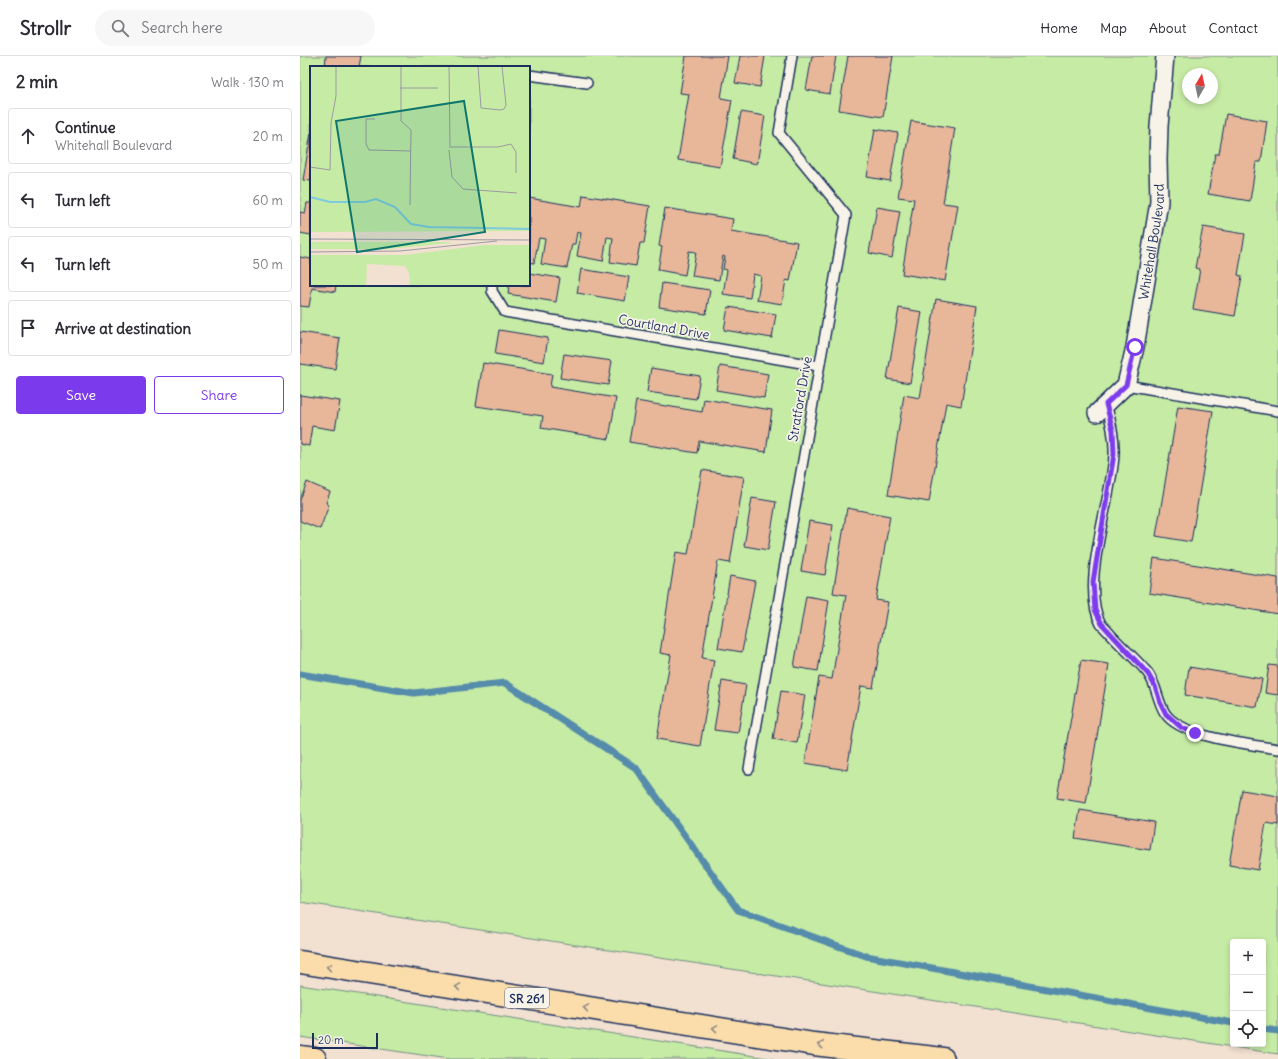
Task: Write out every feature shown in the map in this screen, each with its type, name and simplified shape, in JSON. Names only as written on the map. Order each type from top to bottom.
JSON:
[{"type":"main road","name":"SR 261","points":[[300,962],[814,1044],[943,1059]]},
{"type":"main road","points":[[300,1056],[315,1059]]},
{"type":"street","name":"Whitehall Boulevard","points":[[1126,385],[1135,347],[1159,202],[1159,126],[1165,56]]},
{"type":"street","points":[[1102,408],[1126,385]]},
{"type":"lane","name":"Stratford Drive","points":[[749,769],[846,215],[779,133],[792,56]]},
{"type":"lane","points":[[530,75],[587,83]]},
{"type":"lane","name":"Courtland Drive","points":[[492,286],[492,291],[505,312],[819,366]]},
{"type":"lane","points":[[1126,385],[1278,411]]},
{"type":"lane","points":[[1102,408],[1113,430],[1114,454],[1093,582],[1095,610],[1102,624],[1148,674],[1155,686],[1166,714],[1182,728],[1205,736],[1278,749]]},
{"type":"green space","points":[[300,56],[1278,56],[1278,1054],[1233,1047],[1266,1047],[1266,939],[1230,939],[1230,1047],[300,902]]},
{"type":"green space","points":[[300,985],[774,1059],[449,1059],[300,1037]]},
{"type":"building","points":[[326,56],[361,56],[359,66],[325,66]]},
{"type":"building","points":[[686,56],[728,56],[721,98],[732,100],[720,167],[678,160],[689,94],[680,93]]},
{"type":"building","points":[[740,56],[765,56],[760,87],[735,83]]},
{"type":"building","points":[[812,56],[836,56],[830,94],[806,90]]},
{"type":"building","points":[[848,56],[893,56],[883,117],[839,110]]},
{"type":"building","points":[[741,112],[765,116],[757,164],[733,159]]},
{"type":"building","points":[[1226,114],[1267,121],[1261,162],[1256,162],[1250,201],[1208,194],[1215,154],[1219,154]]},
{"type":"building","points":[[911,121],[955,128],[943,203],[958,205],[945,281],[902,274],[914,199],[898,197]]},
{"type":"building","points":[[875,129],[898,133],[890,181],[867,177]]},
{"type":"building","points":[[310,139],[310,181],[303,180]]},
{"type":"building","points":[[583,195],[650,206],[644,243],[640,243],[636,266],[610,262],[613,238],[607,237],[603,261],[577,256],[581,233],[577,232],[575,244],[572,244],[567,268],[541,264],[545,239],[539,238],[534,263],[530,262],[530,198],[581,207]]},
{"type":"building","points":[[307,203],[310,203],[310,235],[300,233],[300,212],[305,213]]},
{"type":"building","points":[[877,207],[900,211],[892,258],[869,253]]},
{"type":"building","points":[[665,208],[733,219],[731,231],[797,242],[790,281],[786,280],[782,304],[757,300],[761,276],[753,274],[750,298],[723,294],[727,270],[723,269],[725,257],[723,256],[719,280],[692,276],[696,252],[689,251],[685,275],[658,270],[662,247],[659,246]]},
{"type":"building","points":[[1203,227],[1245,234],[1238,275],[1242,276],[1235,316],[1193,309],[1200,269],[1195,268]]},
{"type":"building","points":[[300,257],[310,259],[310,286],[336,286],[335,292],[312,288],[309,307],[300,306]]},
{"type":"building","points":[[581,269],[629,277],[625,301],[577,293]]},
{"type":"building","points":[[530,273],[560,278],[556,302],[508,294],[509,286],[530,286]]},
{"type":"building","points":[[662,283],[710,290],[706,314],[659,307]]},
{"type":"building","points":[[936,299],[977,306],[961,406],[946,403],[929,502],[888,495],[904,395],[920,398]]},
{"type":"building","points":[[728,307],[776,314],[772,338],[724,330]]},
{"type":"building","points":[[899,308],[922,312],[910,383],[887,379]]},
{"type":"building","points":[[499,330],[548,338],[544,362],[495,354]]},
{"type":"building","points":[[300,332],[340,338],[335,369],[300,364]]},
{"type":"building","points":[[564,354],[612,361],[608,385],[560,378]]},
{"type":"building","points":[[483,363],[552,374],[550,387],[616,398],[609,439],[541,428],[543,416],[476,406]]},
{"type":"building","points":[[720,366],[768,374],[764,398],[716,390]]},
{"type":"building","points":[[651,368],[700,376],[696,399],[647,392]]},
{"type":"building","points":[[300,395],[340,401],[335,430],[312,426],[309,446],[300,444]]},
{"type":"building","points":[[704,399],[772,410],[766,452],[699,441],[697,453],[629,442],[636,401],[702,412]]},
{"type":"building","points":[[1178,406],[1213,411],[1191,542],[1156,536]]},
{"type":"building","points":[[702,470],[744,477],[730,563],[718,561],[702,658],[714,660],[700,746],[657,739],[671,655],[660,653],[676,552],[688,554]]},
{"type":"building","points":[[307,482],[330,492],[326,503],[329,505],[320,529],[300,521],[300,500]]},
{"type":"building","points":[[752,498],[776,502],[768,550],[744,546]]},
{"type":"building","points":[[847,508],[890,516],[876,600],[888,602],[873,688],[861,686],[847,770],[805,763],[819,677],[832,679],[846,595],[833,593]]},
{"type":"building","points":[[809,521],[833,525],[825,575],[801,571]]},
{"type":"building","points":[[1154,558],[1278,578],[1278,614],[1149,593]]},
{"type":"building","points":[[730,576],[755,581],[742,652],[718,648]]},
{"type":"building","points":[[806,596],[829,600],[818,671],[794,667]]},
{"type":"building","points":[[1081,660],[1109,664],[1086,803],[1057,798]]},
{"type":"building","points":[[1269,665],[1278,666],[1278,695],[1265,693]]},
{"type":"building","points":[[1189,667],[1262,679],[1257,707],[1185,695]]},
{"type":"building","points":[[722,681],[746,685],[738,733],[714,730]]},
{"type":"building","points":[[781,691],[805,695],[797,743],[773,739]]},
{"type":"building","points":[[1242,790],[1278,796],[1278,825],[1266,823],[1258,870],[1229,865]]},
{"type":"building","points":[[1080,810],[1154,822],[1150,850],[1075,838]]},
{"type":"waterway","points":[[300,674],[414,693],[505,683],[636,768],[738,910],[866,956],[1230,1022]]},
{"type":"waterway","points":[[1266,1029],[1278,1031]]},
{"type":"route","points":[[1135,347],[1126,385],[1106,404],[1113,430],[1114,454],[1093,582],[1095,610],[1102,624],[1148,674],[1155,686],[1166,714],[1182,728],[1195,733]]}]
